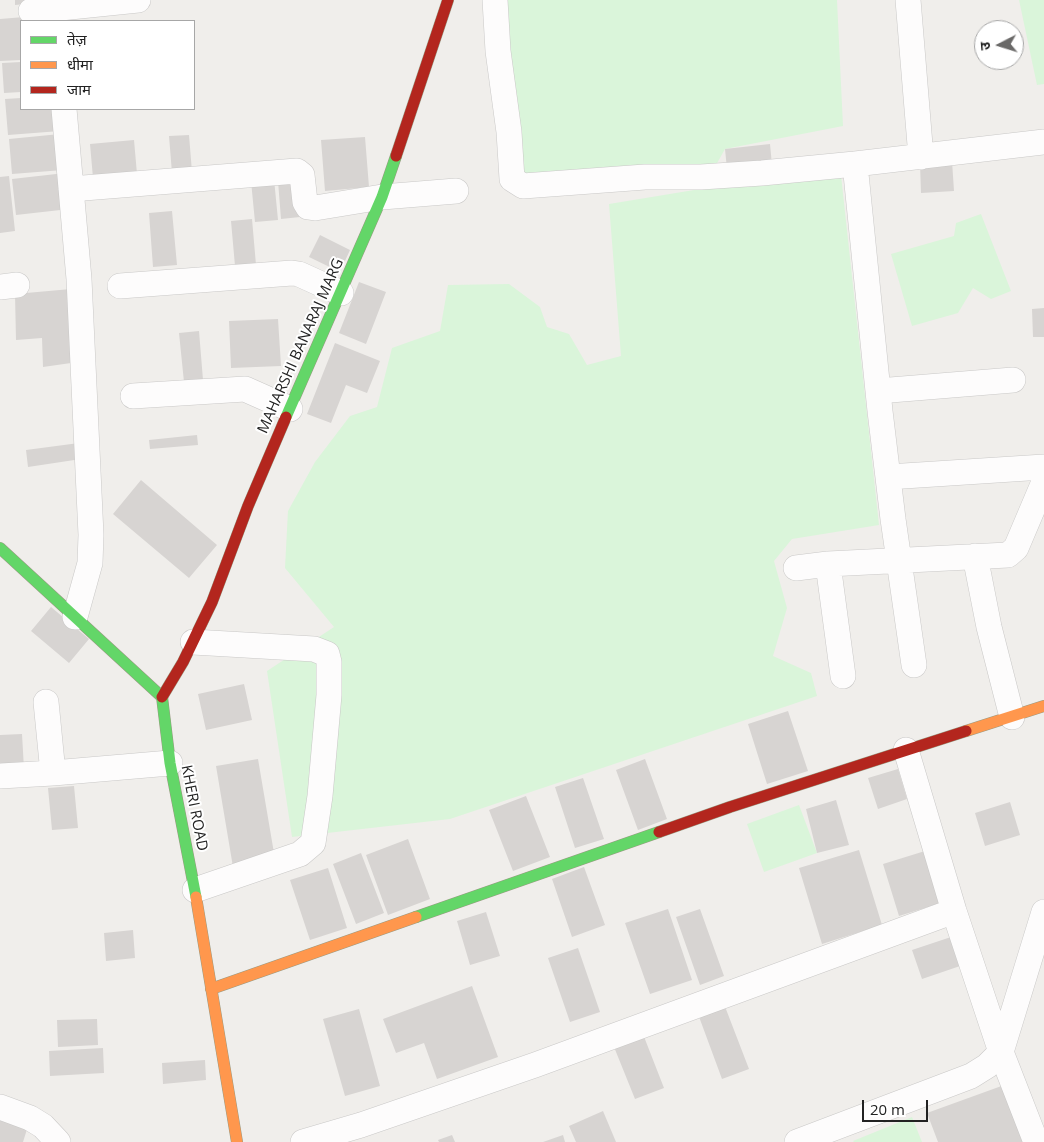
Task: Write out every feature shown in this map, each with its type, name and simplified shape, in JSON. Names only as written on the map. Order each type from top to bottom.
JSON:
[{"type":"street","points":[[47,14],[138,0]]},
{"type":"street","name":"MAHARSHI BANARAJ MARG","points":[[162,697],[183,662],[212,602],[248,506],[382,197],[448,0]]},
{"type":"street","points":[[495,0],[498,51],[509,132],[512,179],[523,186],[645,177],[701,177],[762,173],[1044,142]]},
{"type":"street","points":[[908,0],[921,157]]},
{"type":"street","points":[[64,110],[79,279],[91,536],[90,563],[75,617]]},
{"type":"street","points":[[855,164],[888,477],[914,664]]},
{"type":"street","points":[[71,189],[296,171],[302,175],[305,202],[308,207],[315,208],[382,197],[456,191]]},
{"type":"street","points":[[120,286],[292,273],[299,274],[340,293]]},
{"type":"street","points":[[878,391],[1013,380]]},
{"type":"street","points":[[133,396],[245,389],[290,409]]},
{"type":"street","points":[[888,477],[1044,467]]},
{"type":"street","points":[[796,568],[828,564],[1008,555],[1016,548],[1044,482]]},
{"type":"street","points":[[0,548],[162,697]]},
{"type":"street","points":[[975,556],[991,636],[1012,717]]},
{"type":"street","points":[[828,564],[843,676]]},
{"type":"street","points":[[193,642],[314,649],[327,654],[330,662],[320,796],[313,843],[300,854],[195,890]]},
{"type":"street","name":"KHERI ROAD","points":[[162,697],[170,763],[195,890],[237,1142]]},
{"type":"street","points":[[46,702],[53,773]]},
{"type":"street","points":[[212,989],[730,807],[1044,706]]},
{"type":"street","points":[[906,750],[954,911],[1001,1052],[1036,1142]]},
{"type":"street","points":[[0,776],[170,763]]},
{"type":"street","points":[[303,1142],[361,1126],[536,1065],[954,911]]},
{"type":"street","points":[[797,1142],[971,1076],[987,1066],[1001,1052],[1044,912]]},
{"type":"street","points":[[0,1107],[30,1118],[43,1126],[58,1142]]},
{"type":"green space","points":[[500,0],[837,0],[843,126],[725,149],[707,181],[516,182]]},
{"type":"green space","points":[[1019,0],[1044,0],[1044,84],[1037,85]]},
{"type":"green space","points":[[840,166],[879,525],[792,539],[774,561],[787,608],[773,656],[811,673],[817,696],[450,819],[292,837],[267,671],[334,627],[285,568],[288,511],[315,462],[350,416],[377,407],[392,348],[440,331],[448,285],[509,284],[540,307],[547,327],[569,334],[587,365],[621,356],[609,204]]},
{"type":"green space","points":[[981,214],[1011,291],[991,299],[973,288],[958,313],[912,326],[891,254],[954,236],[956,223]]},
{"type":"green space","points":[[799,805],[817,853],[764,872],[747,824]]},
{"type":"green space","points":[[912,1117],[922,1142],[853,1141]]},
{"type":"building","points":[[15,0],[58,0],[58,1],[15,5]]},
{"type":"building","points":[[48,15],[49,20],[20,20],[20,60],[0,61],[0,19]]},
{"type":"building","points":[[20,62],[20,92],[4,93],[2,63]]},
{"type":"building","points":[[20,98],[20,110],[59,110],[60,131],[8,135],[5,99]]},
{"type":"building","points":[[60,134],[63,170],[12,174],[9,139]]},
{"type":"building","points":[[189,135],[192,172],[172,173],[169,136]]},
{"type":"building","points":[[365,137],[369,187],[325,191],[321,140]]},
{"type":"building","points":[[134,140],[137,174],[93,178],[90,144]]},
{"type":"building","points":[[770,144],[772,165],[727,169],[725,149]]},
{"type":"building","points":[[952,161],[954,191],[921,193],[920,163]]},
{"type":"building","points":[[65,173],[69,209],[16,215],[12,179]]},
{"type":"building","points":[[9,176],[15,231],[0,233],[0,177]]},
{"type":"building","points":[[274,179],[278,220],[255,222],[251,181]]},
{"type":"building","points":[[296,180],[300,217],[281,219],[278,181]]},
{"type":"building","points":[[172,211],[177,265],[153,267],[149,213]]},
{"type":"building","points":[[252,219],[256,265],[235,266],[231,221]]},
{"type":"building","points":[[320,235],[350,250],[340,272],[309,257]]},
{"type":"building","points":[[359,282],[386,292],[366,344],[339,333]]},
{"type":"building","points":[[71,289],[78,362],[43,367],[42,338],[16,340],[15,294]]},
{"type":"building","points":[[1044,308],[1044,337],[1033,337],[1032,309]]},
{"type":"building","points":[[278,319],[281,366],[231,368],[229,321]]},
{"type":"building","points":[[199,331],[203,380],[184,382],[179,333]]},
{"type":"building","points":[[335,343],[380,361],[367,393],[346,385],[331,423],[307,414]]},
{"type":"building","points":[[197,435],[198,445],[150,449],[149,440]]},
{"type":"building","points":[[79,443],[81,459],[28,467],[26,450]]},
{"type":"building","points":[[141,480],[217,545],[189,578],[113,514]]},
{"type":"building","points":[[51,607],[89,639],[69,663],[31,631]]},
{"type":"building","points":[[244,684],[252,720],[206,730],[198,694]]},
{"type":"building","points":[[788,711],[808,771],[767,784],[748,724]]},
{"type":"building","points":[[22,734],[24,769],[0,770],[0,735]]},
{"type":"building","points":[[258,759],[275,859],[233,867],[216,766]]},
{"type":"building","points":[[645,759],[667,819],[638,830],[616,770]]},
{"type":"building","points":[[898,769],[907,799],[878,809],[868,778]]},
{"type":"building","points":[[583,778],[604,839],[575,848],[555,787]]},
{"type":"building","points":[[74,786],[78,828],[52,830],[48,788]]},
{"type":"building","points":[[526,796],[550,857],[513,871],[489,810]]},
{"type":"building","points":[[836,800],[849,845],[817,853],[806,809]]},
{"type":"building","points":[[1010,802],[1020,835],[985,846],[975,813]]},
{"type":"building","points":[[408,839],[430,899],[388,915],[366,855]]},
{"type":"building","points":[[859,850],[882,925],[822,944],[799,868]]},
{"type":"building","points":[[925,851],[941,903],[899,916],[883,864]]},
{"type":"building","points":[[361,853],[384,913],[356,924],[333,864]]},
{"type":"building","points":[[584,867],[605,925],[572,937],[552,879]]},
{"type":"building","points":[[328,868],[347,928],[310,940],[290,880]]},
{"type":"building","points":[[668,909],[692,980],[650,994],[625,923]]},
{"type":"building","points":[[700,909],[724,976],[700,985],[676,917]]},
{"type":"building","points":[[486,912],[500,956],[470,965],[457,921]]},
{"type":"building","points":[[133,930],[135,958],[106,961],[104,933]]},
{"type":"building","points":[[954,936],[963,965],[922,979],[912,950]]},
{"type":"building","points":[[578,948],[600,1012],[570,1022],[548,958]]},
{"type":"building","points":[[472,986],[498,1057],[437,1079],[424,1043],[396,1053],[383,1019]]},
{"type":"building","points":[[724,1004],[749,1069],[722,1079],[698,1014]]},
{"type":"building","points":[[359,1009],[380,1086],[345,1096],[323,1019]]},
{"type":"building","points":[[97,1019],[98,1045],[58,1047],[57,1020]]},
{"type":"building","points":[[641,1029],[664,1088],[635,1099],[612,1042]]},
{"type":"building","points":[[103,1048],[104,1073],[50,1076],[49,1051]]},
{"type":"building","points":[[205,1060],[206,1080],[163,1084],[162,1063]]},
{"type":"building","points":[[1007,1084],[1028,1142],[938,1142],[927,1113]]},
{"type":"building","points":[[603,1111],[616,1142],[576,1142],[569,1126]]},
{"type":"building","points":[[0,1116],[28,1126],[23,1142],[0,1142]]},
{"type":"building","points":[[452,1135],[455,1142],[439,1142],[438,1140]]},
{"type":"building","points":[[563,1135],[565,1142],[543,1142]]},
{"type":"traffic: fast","points":[[286,417],[382,197],[396,156]]},
{"type":"traffic: fast","points":[[0,548],[162,697],[170,763],[196,897]]},
{"type":"traffic: fast","points":[[416,917],[659,832]]},
{"type":"traffic: slow","points":[[966,731],[1044,706]]},
{"type":"traffic: slow","points":[[196,897],[237,1142]]},
{"type":"traffic: slow","points":[[211,989],[416,917]]},
{"type":"traffic: jam","points":[[396,156],[448,0]]},
{"type":"traffic: jam","points":[[162,697],[183,662],[212,602],[248,506],[286,417]]},
{"type":"traffic: jam","points":[[659,832],[730,807],[966,731]]}]
